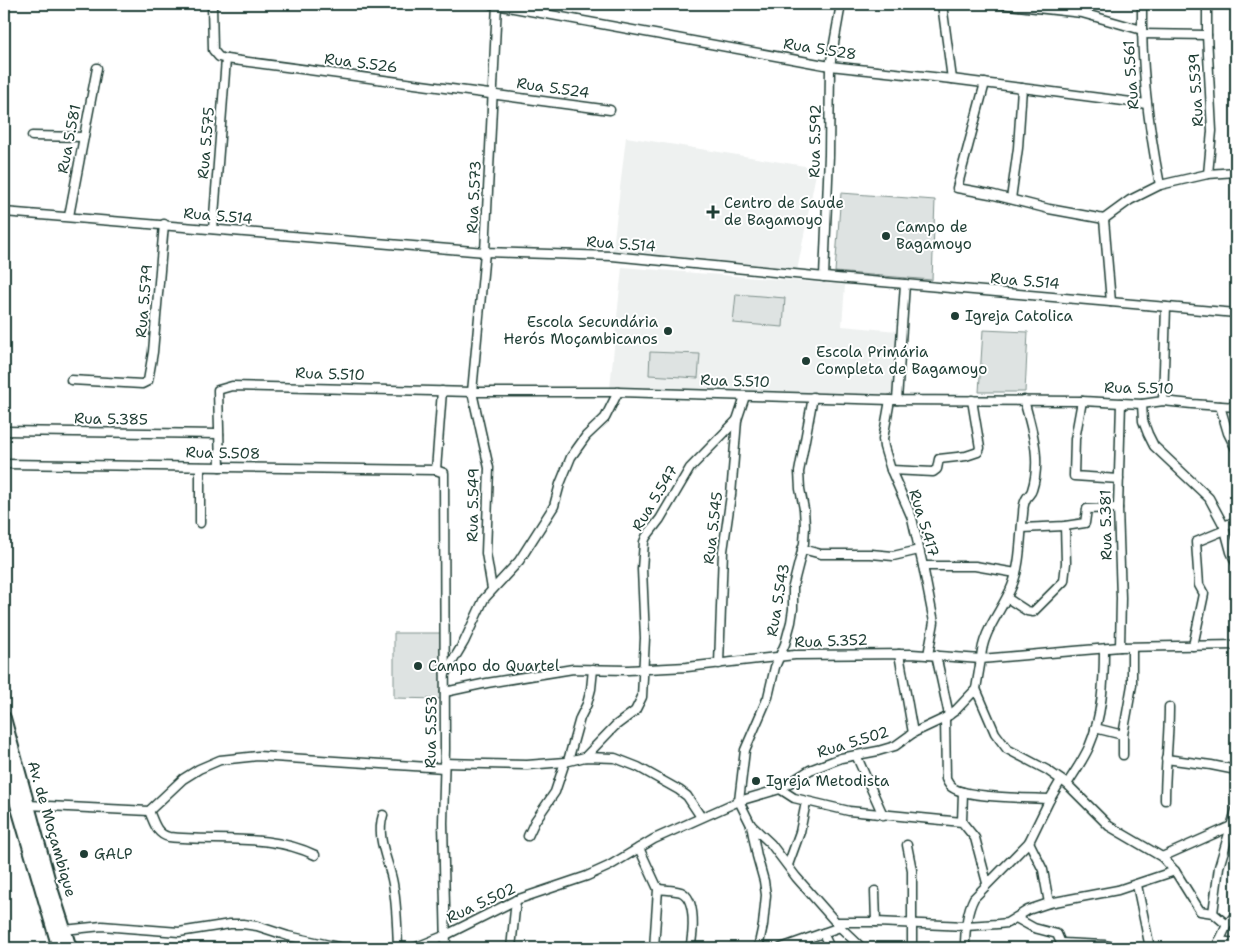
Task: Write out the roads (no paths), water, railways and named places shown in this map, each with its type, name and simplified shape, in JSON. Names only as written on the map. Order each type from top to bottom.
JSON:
[{"type":"highway","name":"Av. de Moçambique","points":[[4,718],[49,882],[70,948]]},
{"type":"highway","name":"Av. de Moçambique","points":[[4,760],[59,948]]},
{"type":"street","points":[[212,4],[213,50],[219,57],[226,59]]},
{"type":"street","name":"Rua 5.528","points":[[495,4],[830,66],[952,78],[1147,104]]},
{"type":"street","name":"Rua 5.573","points":[[472,392],[486,252],[495,4]]},
{"type":"street","name":"Rua 5.592","points":[[824,277],[829,155],[830,66],[841,4]]},
{"type":"street","points":[[942,4],[952,78]]},
{"type":"street","points":[[1000,4],[1082,13],[1142,32],[1206,35]]},
{"type":"street","name":"Rua 5.561","points":[[1142,4],[1147,104],[1160,185]]},
{"type":"street","name":"Rua 5.539","points":[[1207,4],[1206,35],[1212,131],[1208,174]]},
{"type":"street","name":"Rua 5.526","points":[[226,59],[493,94]]},
{"type":"street","name":"Rua 5.575","points":[[213,229],[226,59]]},
{"type":"street","name":"Rua 5.581","points":[[69,216],[97,68]]},
{"type":"street","points":[[985,83],[957,188],[1011,198],[1049,209],[1104,219],[1130,200],[1160,185],[1208,174],[1236,172]]},
{"type":"street","points":[[1011,198],[1017,164],[1022,88]]},
{"type":"street","name":"Rua 5.524","points":[[493,94],[610,110]]},
{"type":"street","points":[[32,136],[84,137]]},
{"type":"street","name":"Rua 5.514","points":[[4,212],[486,252],[612,256],[824,277],[1236,313]]},
{"type":"street","points":[[1104,219],[1111,302]]},
{"type":"street","name":"Rua 5.579","points":[[71,380],[142,384],[148,381],[153,352],[164,224]]},
{"type":"street","name":"Rua 5.417","points":[[905,284],[893,400],[883,439],[891,470],[912,518],[923,566],[934,622],[932,655]]},
{"type":"street","points":[[1162,400],[1166,307]]},
{"type":"street","name":"Rua 5.510","points":[[218,434],[218,390],[232,386],[472,392],[618,392],[893,400],[1082,400],[1142,404],[1162,400],[1236,407]]},
{"type":"street","name":"Rua 5.553","points":[[442,391],[439,471],[445,477],[443,823],[446,948]]},
{"type":"street","name":"Rua 5.549","points":[[472,392],[489,468],[486,553],[492,589]]},
{"type":"street","points":[[445,674],[464,642],[480,606],[492,589],[522,556],[554,506],[560,484],[571,457],[586,436],[605,418],[618,392]]},
{"type":"street","name":"Rua 5.545","points":[[719,664],[722,570],[737,420],[745,396]]},
{"type":"street","name":"Rua 5.543","points":[[739,801],[745,750],[768,697],[791,622],[793,586],[802,549],[805,526],[799,472],[813,397]]},
{"type":"street","points":[[891,470],[933,472],[937,469],[939,460],[966,456],[978,452],[980,448],[972,400]]},
{"type":"street","points":[[1024,400],[1034,435],[1037,456],[1032,493],[1025,500],[1016,573],[1007,598],[988,628],[976,689],[995,733],[1007,749],[1047,770],[1064,782],[1109,826],[1162,857],[1175,871],[1200,911],[1213,913],[1228,924]]},
{"type":"street","points":[[1082,400],[1075,439],[1074,476],[1119,479]]},
{"type":"street","name":"Rua 5.381","points":[[1120,403],[1118,508],[1121,598],[1120,647]]},
{"type":"street","points":[[1142,404],[1143,421],[1154,446],[1209,498],[1225,528],[1236,563]]},
{"type":"street","points":[[1220,406],[1228,433],[1236,449]]},
{"type":"street","name":"Rua 5.547","points":[[585,757],[615,726],[635,711],[642,697],[648,669],[642,569],[644,542],[690,468],[737,420]]},
{"type":"street","name":"Rua 5.385","points":[[4,432],[218,434]]},
{"type":"street","points":[[218,434],[220,467]]},
{"type":"street","name":"Rua 5.508","points":[[4,464],[439,471]]},
{"type":"street","points":[[200,467],[200,522]]},
{"type":"street","points":[[1022,528],[1085,523],[1087,509],[1118,508]]},
{"type":"street","points":[[1193,646],[1204,594],[1199,585],[1196,542],[1236,521]]},
{"type":"street","points":[[1007,598],[1027,611],[1033,612],[1063,583],[1066,563],[1065,526]]},
{"type":"street","points":[[802,549],[821,554],[893,556],[919,550]]},
{"type":"street","points":[[923,566],[975,566],[1016,573]]},
{"type":"street","points":[[981,659],[1104,650],[1120,647],[1236,645]]},
{"type":"street","points":[[1123,755],[1123,735],[1132,685],[1132,648]]},
{"type":"street","points":[[965,948],[966,926],[970,905],[974,898],[1030,842],[1050,799],[1090,745],[1101,700],[1104,650]]},
{"type":"street","points":[[899,654],[913,733]]},
{"type":"street","name":"Rua 5.352","points":[[445,692],[573,669],[648,669],[779,657],[899,654],[932,655],[968,660],[981,659]]},
{"type":"street","points":[[932,655],[947,716],[946,779],[948,784],[952,788],[963,792],[983,795],[1050,799]]},
{"type":"street","points":[[528,836],[535,821],[554,792],[567,761],[580,718],[587,704],[593,669]]},
{"type":"street","name":"Rua 5.502","points":[[414,948],[446,935],[516,900],[587,876],[654,838],[739,801],[780,789],[810,770],[841,758],[889,748],[956,710],[976,689]]},
{"type":"street","points":[[1165,800],[1169,707]]},
{"type":"street","points":[[1095,728],[1123,735]]},
{"type":"street","points":[[856,755],[884,815]]},
{"type":"street","points":[[28,805],[149,811],[183,779],[199,769],[220,760],[258,756],[444,766],[527,765],[567,761],[585,757],[615,758],[648,772],[687,796],[701,817]]},
{"type":"street","points":[[1166,759],[1183,760],[1236,770]]},
{"type":"street","points":[[780,789],[794,798],[806,802],[865,814],[962,822]]},
{"type":"street","points":[[963,792],[962,822],[975,838],[987,883]]},
{"type":"street","points":[[739,801],[751,825],[766,895],[763,925],[758,948]]},
{"type":"street","points":[[788,865],[800,832],[806,802]]},
{"type":"street","points":[[1213,913],[1219,867],[1235,824],[1236,810]]},
{"type":"street","points":[[149,811],[158,832],[168,837],[192,840],[275,843],[302,849],[315,855]]},
{"type":"street","points":[[383,815],[380,830],[387,865],[392,878],[396,907],[398,948]]},
{"type":"street","points":[[1162,857],[1235,824]]},
{"type":"street","points":[[751,825],[770,844],[838,925],[862,948]]},
{"type":"street","points":[[1030,842],[1043,870],[1049,902]]},
{"type":"street","points":[[907,845],[912,870],[912,948]]},
{"type":"street","points":[[639,848],[658,889],[654,948]]},
{"type":"street","points":[[781,948],[823,933],[838,925],[876,922],[966,926],[998,924],[1007,922],[1028,910],[1049,902],[1118,890],[1175,871]]},
{"type":"street","points":[[1137,885],[1150,948]]},
{"type":"street","points":[[658,889],[680,892],[688,897],[693,914],[690,948]]},
{"type":"street","points":[[875,891],[876,922]]},
{"type":"street","points":[[511,948],[516,900]]},
{"type":"street","points":[[1236,914],[1228,924],[1218,944],[1236,944]]},
{"type":"street","points":[[1016,918],[1034,928],[1056,934],[1062,946],[1104,945],[1118,948]]},
{"type":"street","points":[[64,930],[102,926],[179,932],[230,924],[243,924],[257,926],[320,946],[343,948]]},
{"type":"street","points":[[823,933],[830,948]]},
{"type":"place","name":"Centro de Saude de Bagamoyo","points":[[713,212]]},
{"type":"place","name":"Campo de Bagamoyo","points":[[886,236]]},
{"type":"place","name":"Igreja Catolica","points":[[955,316]]},
{"type":"place","name":"Escola Secundária Herós Moçambicanos","points":[[668,331]]},
{"type":"place","name":"Escola Primária Completa de Bagamoyo","points":[[806,361]]},
{"type":"place","name":"Campo do Quartel","points":[[418,666]]},
{"type":"place","name":"Igreja Metodista","points":[[756,781]]},
{"type":"place","name":"GALP","points":[[84,854]]}]
